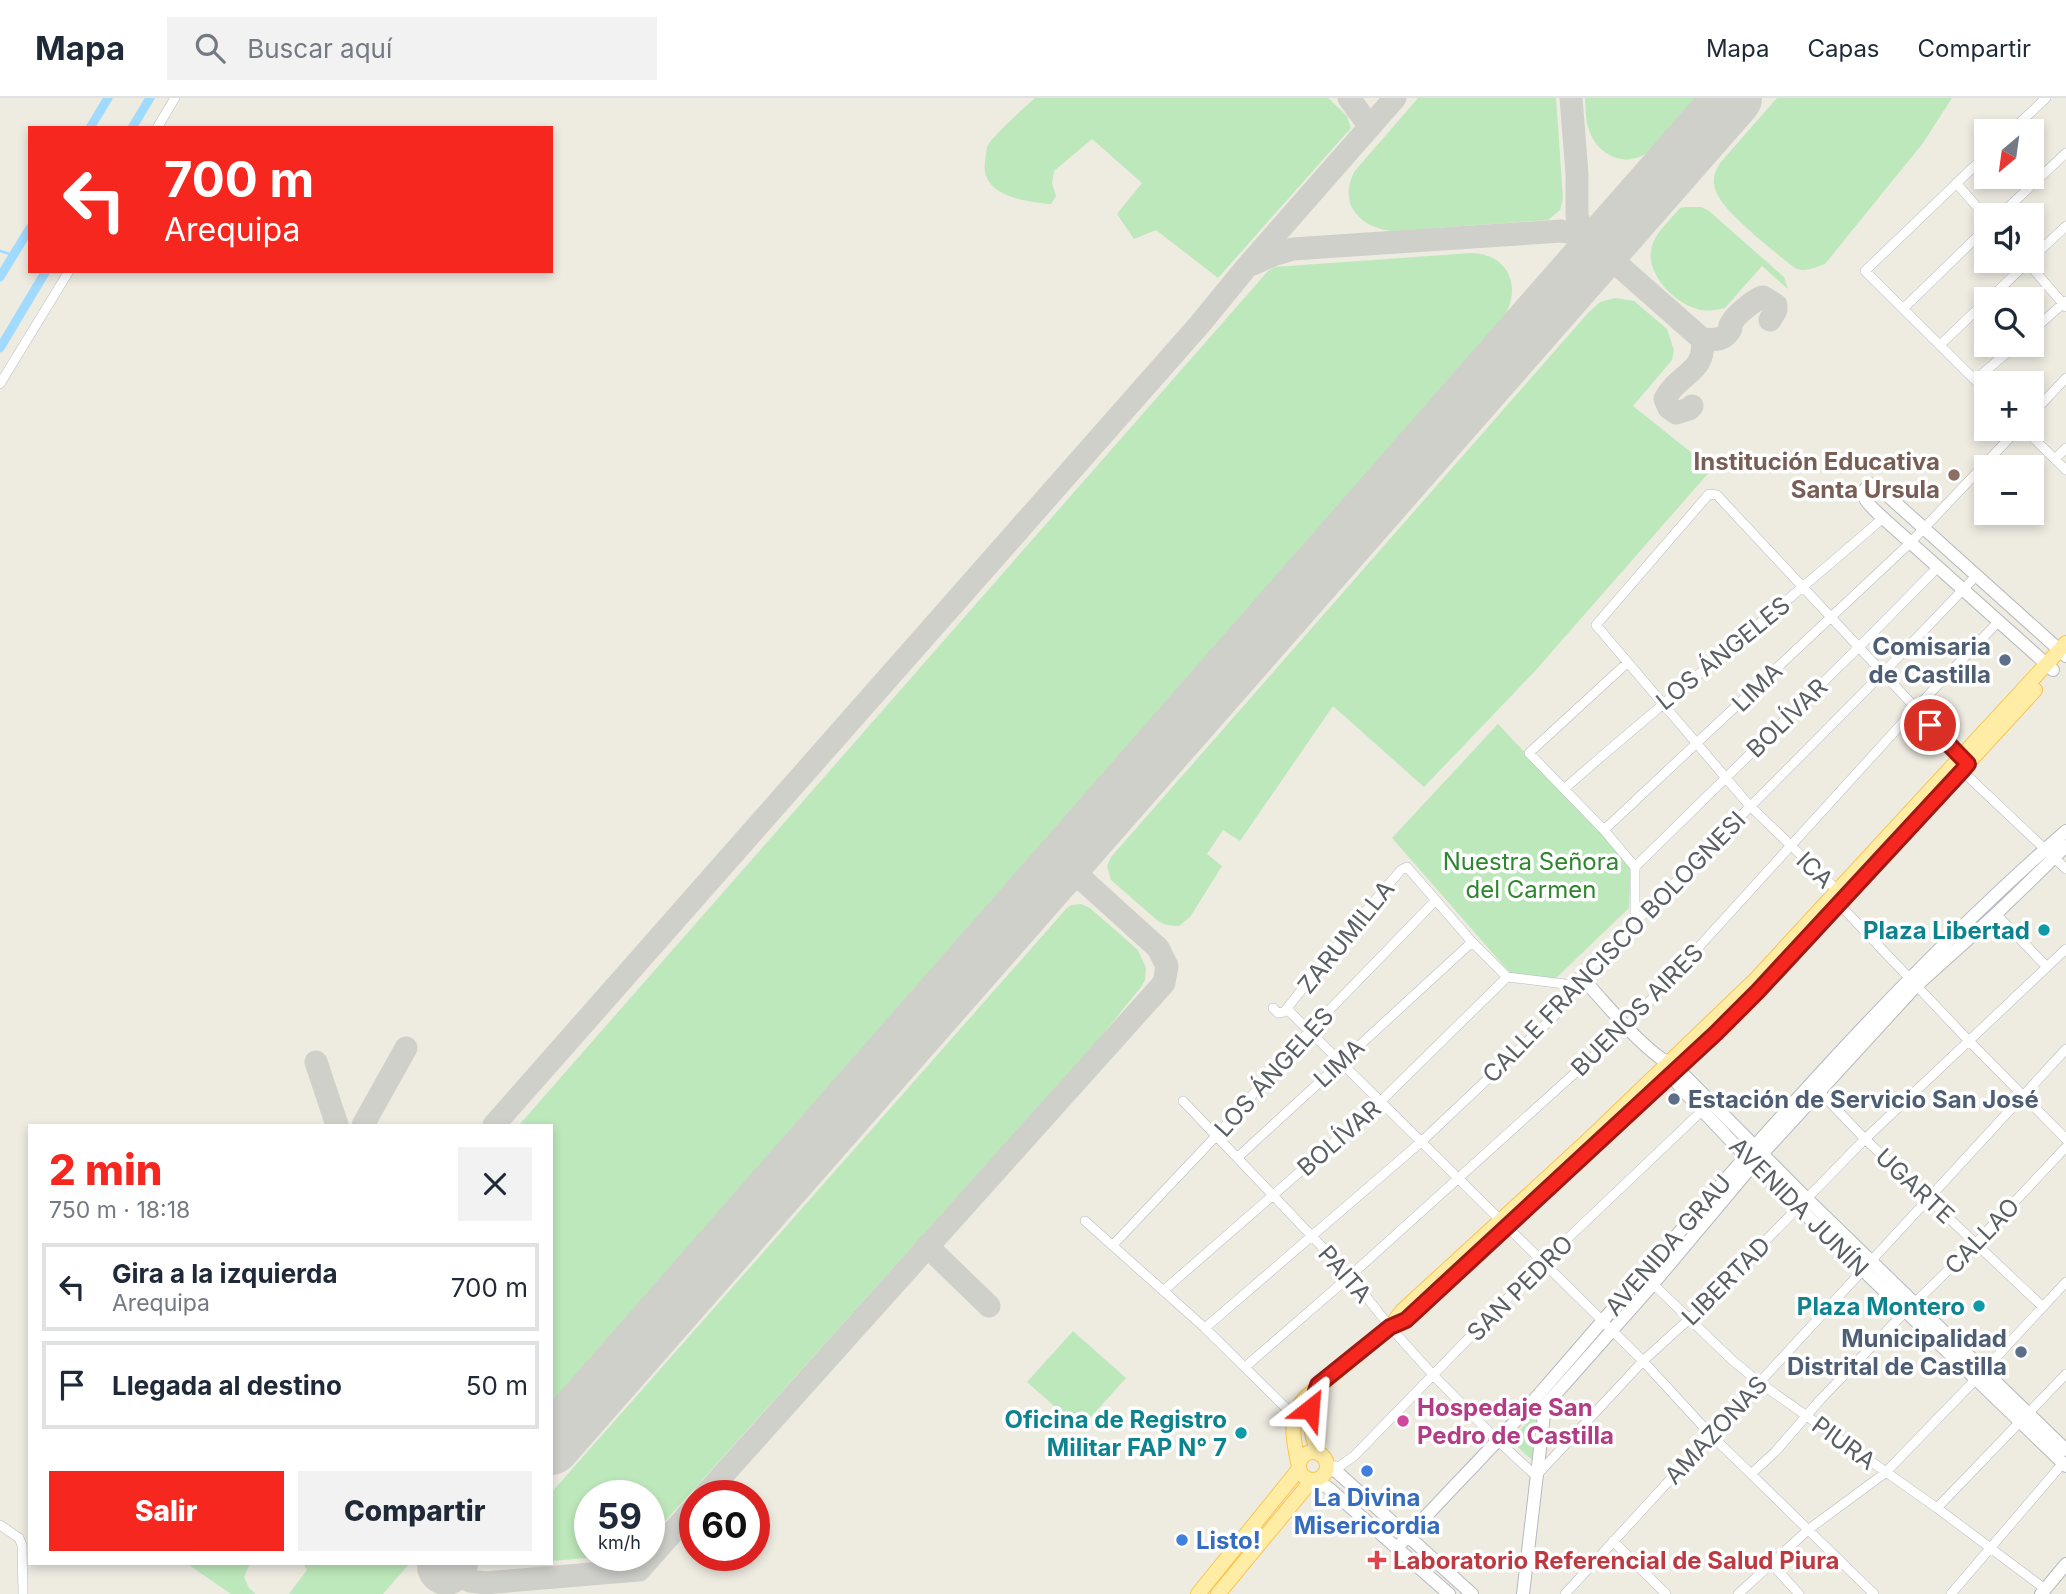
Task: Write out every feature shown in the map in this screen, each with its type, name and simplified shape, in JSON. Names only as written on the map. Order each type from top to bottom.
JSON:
[{"type":"main road","points":[[1314,1480],[1303,1476],[1299,1468],[1292,1429],[1298,1406],[1318,1385],[1390,1327],[1406,1320],[1669,1067],[1758,991],[1838,897],[2064,651]]},
{"type":"main road","points":[[1218,1594],[1314,1480],[1324,1475],[1324,1463],[1310,1426],[1310,1409],[1318,1385]]},
{"type":"main road","points":[[1198,1594],[1299,1468],[1303,1456],[1311,1453],[1324,1463]]},
{"type":"main road","points":[[1268,1508],[1280,1519]]},
{"type":"main road","points":[[1230,1555],[1242,1565]]},
{"type":"street","points":[[158,126],[175,98]]},
{"type":"street","points":[[2024,119],[2046,98]]},
{"type":"street","points":[[2013,203],[2066,153]]},
{"type":"street","points":[[1974,166],[1865,271],[1974,379]]},
{"type":"street","points":[[1956,183],[1974,203]]},
{"type":"street","points":[[2044,247],[2066,226]]},
{"type":"street","points":[[1903,309],[1974,240]]},
{"type":"street","points":[[0,384],[68,273]]},
{"type":"street","points":[[2001,287],[2016,273]]},
{"type":"street","points":[[2039,273],[2065,304],[2044,321]]},
{"type":"street","points":[[1940,345],[1974,312]]},
{"type":"street","points":[[1986,371],[2002,357]]},
{"type":"street","points":[[2044,401],[2066,378]]},
{"type":"street","name":"LIMA","points":[[1604,830],[1910,543],[2007,441]]},
{"type":"street","points":[[2036,441],[2066,470]]},
{"type":"street","points":[[2054,459],[2066,447]]},
{"type":"street","points":[[2050,667],[1883,517],[1864,498],[1866,488],[1871,484],[1975,577],[2064,651]]},
{"type":"street","name":"ICA","points":[[1804,587],[1717,495],[1713,494],[1701,504],[1596,625],[1749,805],[1838,897],[1912,982],[2066,1139]]},
{"type":"street","name":"LOS ÁNGELES","points":[[1564,789],[1883,517]]},
{"type":"street","name":"BOLÍVAR","points":[[1635,867],[1937,568]]},
{"type":"street","name":"CALLE FRANCISCO BOLOGNESI","points":[[1205,1328],[1421,1142],[1550,1020],[1567,1003],[1577,981],[1975,577]]},
{"type":"street","points":[[1804,587],[1860,646],[1961,764],[2066,869]]},
{"type":"street","name":"BUENOS AIRES","points":[[1245,1367],[1627,1026],[1915,709],[1998,622]]},
{"type":"street","points":[[1627,663],[1529,751],[1635,867],[1635,922]]},
{"type":"street","name":"AVENIDA GRAU","points":[[1536,1476],[1545,1406],[1653,1284],[1753,1154],[1819,1091],[1912,982],[1996,914],[2066,831]]},
{"type":"street","name":"AVENIDA GRAU","points":[[1397,1548],[1912,982],[2049,854],[2066,846]]},
{"type":"street","name":"ZARUMILLA","points":[[1287,1009],[1401,870],[1407,867],[1436,900]]},
{"type":"street","points":[[1436,900],[1507,977],[1577,981]]},
{"type":"street","name":"LOS ÁNGELES","points":[[1113,1245],[1217,1135],[1309,1031],[1436,900]]},
{"type":"street","points":[[1996,914],[2046,967]]},
{"type":"street","name":"LIMA","points":[[1238,1157],[1472,942]]},
{"type":"street","name":"LIBERTAD","points":[[1536,1476],[1643,1361],[1688,1320],[1865,1139],[2066,949]]},
{"type":"street","name":"BOLÍVAR","points":[[1163,1291],[1380,1102],[1507,977]]},
{"type":"street","name":"AVENIDA JUNÍN","points":[[1577,981],[1669,1067],[1753,1154],[2065,1459]]},
{"type":"street","points":[[1273,1008],[1280,1014],[1287,1009],[1643,1361],[1711,1435],[1874,1594]]},
{"type":"street","name":"AMAZONAS","points":[[1570,1592],[2066,1049]]},
{"type":"street","name":"UGARTE","points":[[1819,1091],[1927,1199],[2043,1307]]},
{"type":"street","name":"PAITA","points":[[1183,1101],[1350,1276],[1390,1327],[1434,1376],[1536,1476]]},
{"type":"street","name":"SAN PEDRO","points":[[1324,1463],[1340,1466],[1347,1462],[1543,1262],[1707,1106]]},
{"type":"street","name":"CALLAO","points":[[1751,1474],[2066,1147]]},
{"type":"street","points":[[1085,1221],[1205,1328],[1294,1416]]},
{"type":"street","points":[[1738,1594],[1809,1529],[1885,1473],[2066,1282]]},
{"type":"street","name":"PIURA","points":[[1653,1284],[1731,1360],[1760,1383],[1937,1508],[2043,1592]]},
{"type":"street","points":[[1937,1508],[2066,1374]]},
{"type":"street","points":[[1951,1594],[2065,1459]]},
{"type":"street","points":[[1324,1463],[1338,1472],[1472,1594]]},
{"type":"street","points":[[1523,1594],[1536,1476]]},
{"type":"street","points":[[1314,1480],[1450,1594]]},
{"type":"street","points":[[0,1525],[19,1538],[22,1545],[23,1594]]},
{"type":"street","points":[[1613,1542],[1666,1594]]},
{"type":"street","points":[[1771,1563],[1799,1594]]},
{"type":"street","points":[[2043,1592],[2066,1564]]},
{"type":"green space","points":[[1035,98],[1328,98],[1347,116],[1351,128],[1218,278],[1156,230],[1134,239],[1117,214],[1142,183],[1092,139],[1054,171],[1052,183],[1056,196],[1051,204],[1018,199],[997,190],[985,173],[988,145]]},
{"type":"green space","points":[[1418,98],[1556,98],[1563,198],[1560,210],[1548,220],[1392,231],[1370,225],[1362,219],[1355,212],[1349,195],[1354,172]]},
{"type":"green space","points":[[1585,98],[1696,98],[1651,150],[1637,158],[1619,159],[1604,151],[1593,138],[1587,122]]},
{"type":"green space","points":[[1777,98],[1952,98],[1923,143],[1825,264],[1804,270],[1792,266],[1737,219],[1719,198],[1714,185],[1714,175],[1720,163]]},
{"type":"green space","points":[[1701,207],[1709,211],[1784,277],[1788,289],[1762,266],[1725,308],[1701,310],[1678,300],[1655,274],[1651,253],[1658,233],[1680,208]]},
{"type":"green space","points":[[1471,253],[1484,255],[1503,266],[1512,285],[1512,297],[1502,320],[553,1401],[553,1124],[520,1124],[1268,271],[1275,267]]},
{"type":"green space","points":[[1615,298],[1634,301],[1667,329],[1674,350],[1672,360],[1633,406],[1712,469],[1535,671],[1424,787],[1333,706],[1240,841],[1223,830],[1207,854],[1222,866],[1190,917],[1179,926],[1158,921],[1111,880],[1107,866],[1111,857],[1588,313],[1600,302]]},
{"type":"green space","name":"Nuestra Señora del Carmen","points":[[1498,724],[1631,865],[1629,908],[1554,980],[1511,974],[1392,838]]},
{"type":"green space","points":[[1081,904],[1090,908],[1138,950],[1146,968],[1141,987],[1095,1044],[702,1480],[679,1480],[679,1506],[665,1521],[665,1480],[574,1480],[574,1559],[553,1561],[553,1491],[1071,905]]},
{"type":"green space","points":[[1073,1331],[1126,1378],[1080,1429],[1027,1382]]},
{"type":"green space","points":[[1534,1414],[1540,1416],[1533,1461],[1511,1441]]},
{"type":"green space","points":[[189,1565],[249,1565],[244,1577],[249,1588],[256,1594],[231,1594]]},
{"type":"green space","points":[[304,1565],[408,1565],[383,1594],[289,1594],[307,1570]]},
{"type":"waterway","points":[[91,126],[108,98]]},
{"type":"waterway","points":[[133,126],[150,98]]},
{"type":"waterway","points":[[0,277],[28,231]]},
{"type":"waterway","points":[[0,251],[13,255]]},
{"type":"waterway","points":[[0,348],[45,273]]},
{"type":"taxiway","points":[[1349,98],[1370,127]]},
{"type":"taxiway","points":[[495,1124],[1200,324],[1395,98]]},
{"type":"taxiway","points":[[1571,98],[1577,174],[1577,216],[1584,235],[1702,339],[1726,336],[1738,315],[1763,297],[1776,305],[1770,320]]},
{"type":"taxiway","points":[[1253,264],[1293,249],[1561,231],[1584,235]]},
{"type":"taxiway","points":[[1692,406],[1676,413],[1669,408],[1665,399],[1677,383],[1696,366],[1700,359],[1702,339]]},
{"type":"taxiway","points":[[1080,843],[1076,866],[1084,881]]},
{"type":"taxiway","points":[[718,1480],[1164,983],[1167,966],[1158,948],[1084,881],[1069,876],[1051,876]]},
{"type":"taxiway","points":[[364,1124],[406,1048]]},
{"type":"taxiway","points":[[316,1062],[337,1124]]},
{"type":"taxiway","points":[[927,1246],[989,1306]]},
{"type":"taxiway","points":[[444,1565],[470,1581],[485,1583],[639,1570],[679,1525]]},
{"type":"runway","points":[[553,1444],[1733,98]]},
{"type":"place","name":"Institución Educativa Santa Ursula","points":[[1954,475]]},
{"type":"place","name":"Comisaria de Castilla","points":[[2005,660]]},
{"type":"place","name":"Plaza Libertad","points":[[2044,930]]},
{"type":"place","name":"Estación de Servicio San José","points":[[1674,1099]]},
{"type":"place","name":"Plaza Montero","points":[[1979,1306]]},
{"type":"place","name":"Municipalidad Distrital de Castilla","points":[[2021,1352]]},
{"type":"place","name":"Hospedaje San Pedro de Castilla","points":[[1403,1421]]},
{"type":"place","name":"Oficina de Registro Militar FAP N° 7","points":[[1241,1433]]},
{"type":"place","name":"La Divina Misericordia","points":[[1367,1471]]},
{"type":"place","name":"Listo!","points":[[1182,1540]]},
{"type":"place","name":"Laboratorio Referencial de Salud Piura","points":[[1377,1560]]},
{"type":"route","points":[[1310,1409],[1318,1385],[1390,1327],[1406,1320],[1716,1033],[1962,771],[1968,764],[1930,725]]}]
